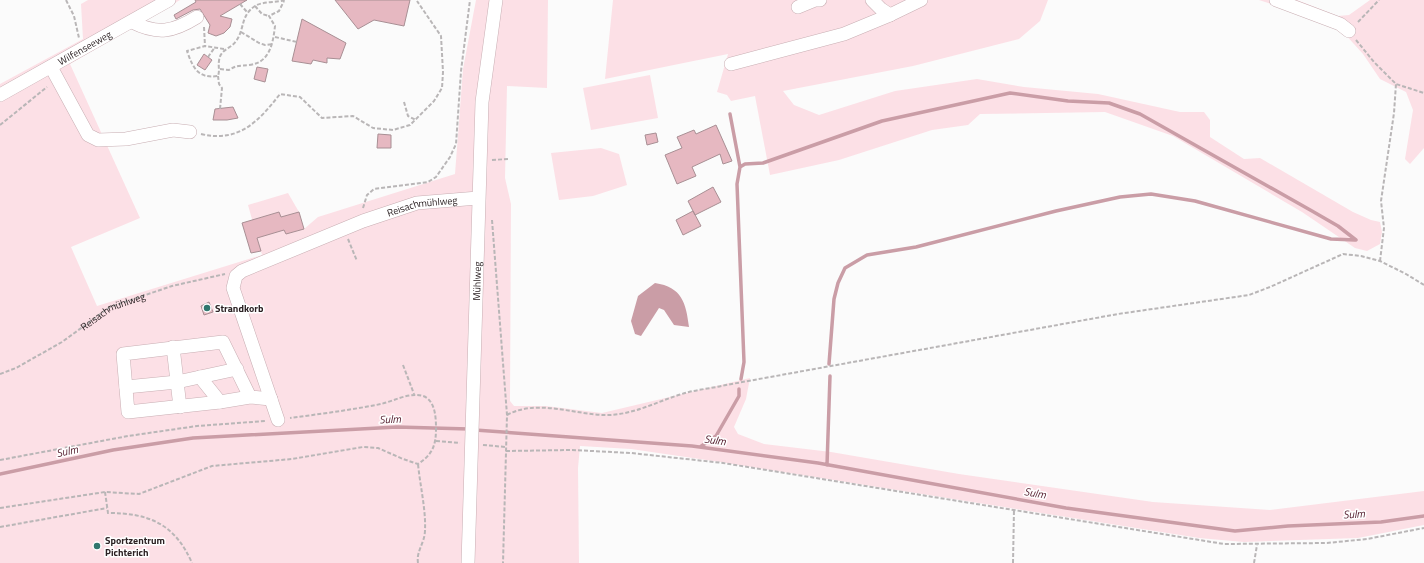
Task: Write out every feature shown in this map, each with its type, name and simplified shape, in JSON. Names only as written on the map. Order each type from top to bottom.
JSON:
[{"type":"street","name":"Wilfenseeweg","points":[[0,95],[169,0]]},
{"type":"street","name":"Mühlweg","points":[[468,563],[482,102],[496,0]]},
{"type":"street","points":[[798,7],[815,0],[820,0]]},
{"type":"street","points":[[872,0],[890,15]]},
{"type":"street","points":[[731,64],[844,34],[921,0]]},
{"type":"street","points":[[1276,0],[1340,24],[1349,31]]},
{"type":"street","points":[[132,22],[144,28],[164,31],[200,20]]},
{"type":"street","points":[[51,67],[88,135],[98,140],[126,139],[172,130],[190,132]]},
{"type":"street","name":"Reisachmühlweg","points":[[236,276],[242,271],[343,229],[417,203],[478,198]]},
{"type":"street","points":[[236,276],[232,288],[278,420]]},
{"type":"street","points":[[250,397],[223,342],[123,354],[128,412],[180,407],[250,397],[271,399]]},
{"type":"street","points":[[173,347],[180,407]]},
{"type":"street","points":[[126,387],[177,382],[237,369]]},
{"type":"street","points":[[200,377],[220,402]]},
{"type":"path","points":[[66,0],[74,16],[82,49]]},
{"type":"path","points":[[220,109],[222,88],[219,84],[218,76],[220,69],[218,61],[224,49],[234,43],[241,32],[242,23],[247,13],[255,6],[284,0]]},
{"type":"path","points":[[255,6],[262,14],[269,16],[279,11],[284,0]]},
{"type":"path","points":[[363,221],[361,214],[367,195],[374,189],[428,182],[436,177],[450,157],[456,144],[461,71],[470,0]]},
{"type":"path","points":[[1379,0],[1349,31],[1374,62],[1396,84],[1424,94]]},
{"type":"path","points":[[190,132],[209,136],[237,134],[263,116],[280,94],[300,98],[322,118],[353,116],[373,128],[393,130],[410,125],[434,101],[442,88],[444,72],[441,36],[417,1]]},
{"type":"path","points":[[240,4],[247,13]]},
{"type":"path","points":[[220,69],[228,70],[235,65],[251,65],[258,62],[272,49],[275,37],[275,26],[269,16]]},
{"type":"path","points":[[200,20],[205,46]]},
{"type":"path","points":[[241,32],[259,43],[265,45],[273,44]]},
{"type":"path","points":[[275,37],[297,42]]},
{"type":"path","points":[[218,76],[208,77],[202,75],[191,64],[187,51],[205,46],[224,49]]},
{"type":"path","points":[[208,57],[214,47]]},
{"type":"path","points":[[0,125],[58,79]]},
{"type":"path","points":[[1380,261],[1384,228],[1382,193],[1394,113],[1396,84]]},
{"type":"path","points":[[404,102],[408,116],[416,120]]},
{"type":"path","points":[[491,215],[507,416],[503,563]]},
{"type":"path","points":[[343,229],[357,261]]},
{"type":"path","points":[[507,416],[522,409],[540,408],[604,415],[627,412],[689,392],[1118,314],[1249,294],[1270,287],[1343,254],[1361,256],[1380,261],[1424,285]]},
{"type":"path","name":"Reisachmühlweg","points":[[0,374],[16,368],[62,342],[110,307],[172,286],[218,275],[226,274],[236,276]]},
{"type":"path","points":[[403,365],[414,394]]},
{"type":"path","points":[[0,460],[136,435],[197,426],[278,420],[381,404],[414,394],[424,396],[432,404],[436,419],[436,441],[428,457],[418,464]]},
{"type":"path","points":[[436,441],[506,447]]},
{"type":"path","points":[[0,508],[105,492],[139,494],[212,466],[292,459],[363,446],[378,448],[418,464]]},
{"type":"path","points":[[506,451],[572,450],[631,453],[716,463],[1014,509],[1161,535],[1224,544],[1257,545],[1354,540],[1424,528]]},
{"type":"path","points":[[418,464],[425,530],[423,545],[418,551],[418,563]]},
{"type":"path","points":[[105,492],[108,513],[131,513],[158,521],[179,542],[192,563]]},
{"type":"path","points":[[0,526],[108,508]]},
{"type":"path","points":[[1013,563],[1014,509]]},
{"type":"path","points":[[1254,563],[1257,545]]},
{"type":"shaded area","points":[[88,0],[180,0],[70,64],[140,218],[71,247],[97,306],[262,255],[248,205],[288,193],[299,212],[304,229],[318,217],[455,174],[463,69],[476,0],[548,0],[547,88],[507,86],[505,178],[511,204],[510,401],[514,406],[546,406],[602,413],[750,378],[746,399],[734,427],[738,434],[764,444],[831,452],[959,474],[1153,502],[1270,510],[1424,491],[1424,525],[1358,538],[1244,542],[1199,538],[720,462],[631,449],[580,446],[578,468],[579,563],[0,563],[0,84],[83,39],[81,4]]},
{"type":"shaded area","points":[[613,0],[1048,0],[1040,21],[1019,39],[913,66],[783,91],[794,105],[819,115],[895,91],[977,79],[1024,87],[1098,94],[1180,112],[1204,112],[1210,120],[1210,137],[1244,159],[1260,158],[1353,212],[1371,220],[1380,222],[1382,232],[1380,244],[1367,251],[1355,248],[1302,212],[1173,136],[1105,112],[980,114],[968,125],[932,130],[839,160],[770,175],[755,96],[731,101],[727,95],[717,92],[728,54],[605,79]]},
{"type":"shaded area","points":[[1259,0],[1297,0],[1338,16],[1349,15],[1370,0],[1424,0],[1424,148],[1410,164],[1405,159],[1413,110],[1406,92],[1380,79],[1363,54],[1344,33],[1317,19]]},
{"type":"shaded area","points":[[650,75],[658,118],[591,130],[583,88]]},
{"type":"shaded area","points":[[601,148],[619,154],[627,185],[593,196],[559,200],[551,153]]},
{"type":"shaded area","points":[[655,283],[664,285],[677,292],[684,304],[689,327],[674,325],[664,310],[659,308],[641,336],[635,334],[631,321],[638,296]]},
{"type":"building","points":[[195,0],[247,0],[220,16],[232,19],[230,27],[224,33],[216,36],[208,33],[210,25],[200,9],[193,10],[176,19],[174,15],[196,2]]},
{"type":"building","points":[[335,0],[410,0],[404,26],[374,20],[358,29]]},
{"type":"building","points":[[302,19],[346,43],[340,59],[327,58],[327,63],[313,60],[311,64],[292,61]]},
{"type":"building","points":[[204,54],[212,60],[205,70],[197,65]]},
{"type":"building","points":[[257,67],[268,69],[265,82],[254,79]]},
{"type":"building","points":[[233,107],[238,118],[213,120],[215,109]]},
{"type":"building","points":[[716,125],[732,161],[723,164],[720,154],[692,167],[696,176],[677,184],[665,155],[682,148],[677,137],[694,130],[696,134]]},
{"type":"building","points":[[656,133],[658,142],[647,145],[645,135]]},
{"type":"building","points":[[378,134],[391,135],[391,148],[377,148]]},
{"type":"building","points":[[713,187],[721,202],[695,215],[688,201]]},
{"type":"building","points":[[693,211],[701,226],[683,235],[676,220]]},
{"type":"building","points":[[279,212],[281,217],[299,212],[304,229],[286,234],[284,230],[257,238],[261,251],[251,253],[242,223]]},
{"type":"building","points":[[209,302],[213,312],[204,315],[201,306]]},
{"type":"waterway","points":[[740,167],[745,164],[763,163],[882,121],[1010,93],[1068,101],[1109,103],[1140,114],[1338,226],[1356,240]]},
{"type":"waterway","points":[[730,114],[740,167],[737,184],[744,362],[741,379]]},
{"type":"waterway","points":[[829,364],[834,299],[838,283],[845,268],[867,255],[916,247],[1056,211],[1120,197],[1151,194],[1195,201],[1331,239],[1355,240]]},
{"type":"waterway","points":[[827,465],[830,376]]},
{"type":"waterway","points":[[700,447],[716,436],[739,396],[739,389]]},
{"type":"waterway","name":"Sulm","points":[[0,474],[113,450],[193,438],[397,427],[469,429]]},
{"type":"waterway","name":"Sulm","points":[[475,430],[692,446],[818,463],[1066,508],[1235,531],[1288,526],[1381,522],[1424,516]]},
{"type":"place","name":"Strandkorb","points":[[207,308]]},
{"type":"place","name":"Sportzentrum Pichterich","points":[[97,546]]}]
